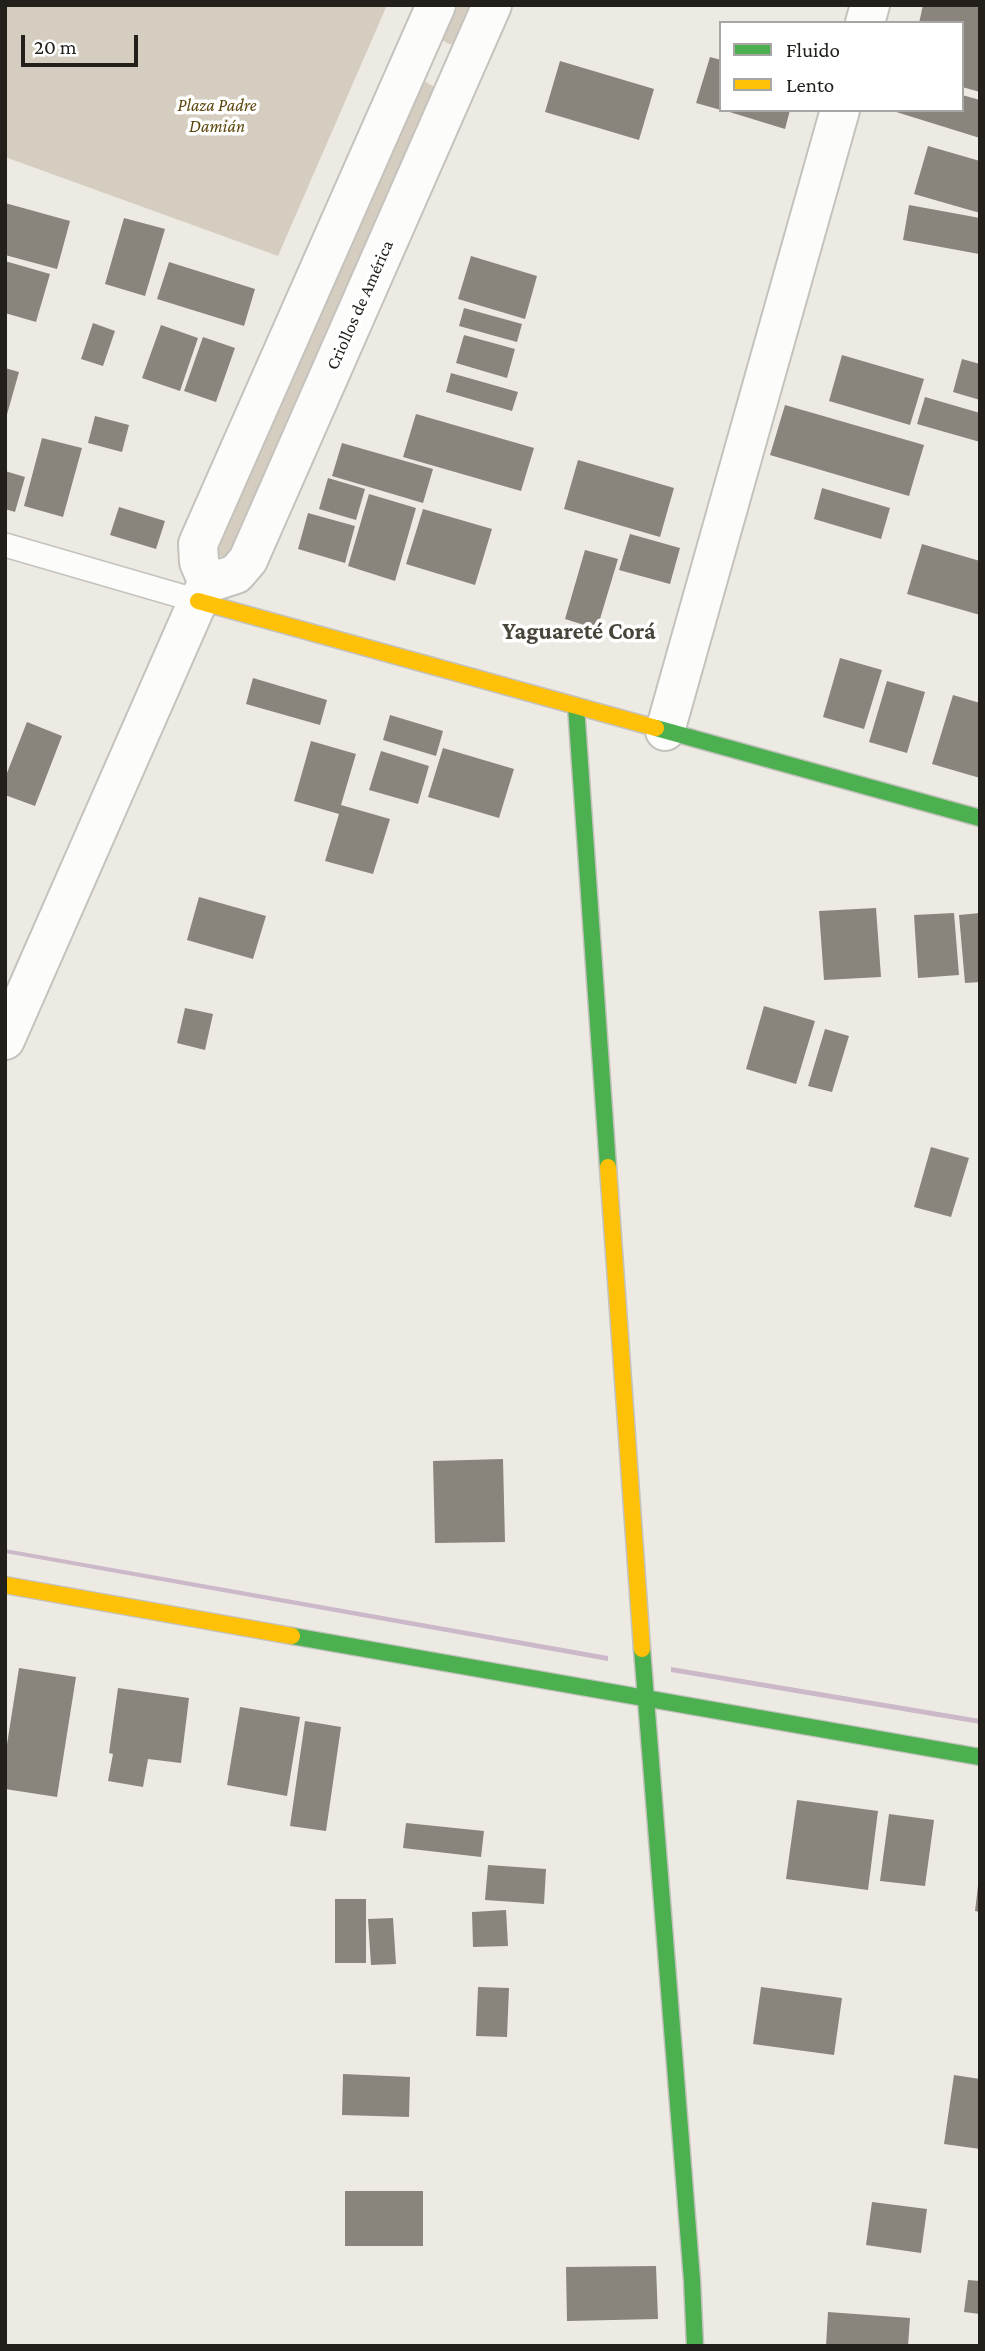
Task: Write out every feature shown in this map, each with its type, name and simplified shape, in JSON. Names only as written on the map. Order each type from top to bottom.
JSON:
[{"type":"street","points":[[5,1040],[203,592],[198,544],[436,5]]},
{"type":"street","name":"Criollos de América","points":[[203,592],[236,574],[248,560],[492,5]]},
{"type":"street","points":[[416,51],[463,71]]},
{"type":"street","points":[[665,731],[839,112]]},
{"type":"street","points":[[203,592],[576,706],[980,818]]},
{"type":"street","points":[[576,706],[645,1698],[695,2346]]},
{"type":"street","points":[[5,1584],[980,1757]]},
{"type":"lane","points":[[5,545],[203,592]]},
{"type":"green space","name":"Plaza Padre Damián","points":[[5,5],[387,5],[278,256],[5,157]]},
{"type":"green space","points":[[452,5],[476,5],[456,43],[449,44],[440,36]]},
{"type":"green space","points":[[422,82],[436,88],[233,552],[222,557],[216,553],[215,542]]},
{"type":"shaded area","points":[[5,1549],[608,1656],[608,1661],[5,1553]]},
{"type":"shaded area","points":[[671,1667],[980,1719],[980,1724],[671,1672]]},
{"type":"building","points":[[923,5],[970,5],[980,8],[980,92],[964,88],[964,21],[919,21]]},
{"type":"building","points":[[710,57],[719,59],[719,109],[696,103]]},
{"type":"building","points":[[560,61],[654,89],[639,140],[545,112]]},
{"type":"building","points":[[964,96],[980,100],[980,138],[896,112],[964,112]]},
{"type":"building","points":[[730,112],[789,112],[785,129]]},
{"type":"building","points":[[928,146],[980,161],[980,213],[914,194]]},
{"type":"building","points":[[5,203],[70,221],[57,269],[5,255]]},
{"type":"building","points":[[909,205],[980,218],[979,254],[903,240]]},
{"type":"building","points":[[124,218],[165,229],[145,296],[105,284]]},
{"type":"building","points":[[471,256],[537,276],[525,319],[458,299]]},
{"type":"building","points":[[5,261],[50,274],[36,322],[5,313]]},
{"type":"building","points":[[169,262],[255,289],[244,326],[157,299]]},
{"type":"building","points":[[464,308],[522,324],[517,342],[459,326]]},
{"type":"building","points":[[93,323],[115,331],[103,366],[81,359]]},
{"type":"building","points":[[161,325],[198,338],[180,391],[142,378]]},
{"type":"building","points":[[464,335],[515,349],[507,378],[456,363]]},
{"type":"building","points":[[203,337],[235,348],[216,402],[184,391]]},
{"type":"building","points":[[842,355],[924,379],[910,425],[829,401]]},
{"type":"building","points":[[962,359],[980,364],[980,400],[953,392]]},
{"type":"building","points":[[5,368],[19,372],[6,418],[5,417]]},
{"type":"building","points":[[451,373],[518,392],[512,411],[446,392]]},
{"type":"building","points":[[925,397],[980,413],[980,442],[917,424]]},
{"type":"building","points":[[785,405],[924,445],[909,496],[770,455]]},
{"type":"building","points":[[416,414],[534,448],[521,491],[403,457]]},
{"type":"building","points":[[95,416],[129,425],[122,452],[88,443]]},
{"type":"building","points":[[42,438],[82,448],[63,517],[24,506]]},
{"type":"building","points":[[342,443],[433,469],[423,503],[332,476]]},
{"type":"building","points":[[578,460],[674,488],[660,537],[564,509]]},
{"type":"building","points":[[5,471],[25,477],[15,512],[5,509]]},
{"type":"building","points":[[328,478],[365,489],[356,520],[319,509]]},
{"type":"building","points":[[822,488],[890,508],[881,539],[814,519]]},
{"type":"building","points":[[369,494],[416,508],[395,581],[348,566]]},
{"type":"building","points":[[119,507],[165,521],[156,549],[110,535]]},
{"type":"building","points":[[423,509],[492,529],[475,585],[406,564]]},
{"type":"building","points":[[308,513],[355,526],[345,563],[298,549]]},
{"type":"building","points":[[630,534],[680,548],[670,584],[619,570]]},
{"type":"building","points":[[922,544],[980,561],[980,615],[907,594]]},
{"type":"building","points":[[585,550],[618,559],[597,629],[565,619]]},
{"type":"building","points":[[840,658],[882,670],[864,729],[823,717]]},
{"type":"building","points":[[253,678],[327,700],[320,725],[246,704]]},
{"type":"building","points":[[887,681],[925,692],[907,753],[869,742]]},
{"type":"building","points":[[953,695],[980,703],[980,778],[932,764]]},
{"type":"building","points":[[390,715],[443,731],[436,756],[383,740]]},
{"type":"building","points":[[27,722],[62,736],[35,806],[5,795],[5,778]]},
{"type":"building","points":[[311,741],[356,754],[341,805],[390,819],[373,874],[325,861],[339,814],[294,801]]},
{"type":"building","points":[[443,748],[514,769],[499,818],[428,797]]},
{"type":"building","points":[[381,751],[429,766],[418,804],[369,790]]},
{"type":"building","points":[[199,897],[266,916],[253,959],[187,940]]},
{"type":"building","points":[[876,908],[881,977],[824,980],[819,911]]},
{"type":"building","points":[[954,913],[959,975],[918,978],[914,915]]},
{"type":"building","points":[[980,913],[980,982],[965,983],[959,915]]},
{"type":"building","points":[[764,1006],[815,1021],[796,1084],[746,1069]]},
{"type":"building","points":[[185,1008],[213,1014],[205,1050],[177,1043]]},
{"type":"building","points":[[825,1029],[849,1036],[832,1092],[808,1086]]},
{"type":"building","points":[[931,1147],[969,1158],[951,1217],[914,1207]]},
{"type":"building","points":[[503,1459],[505,1542],[435,1543],[433,1461]]},
{"type":"building","points":[[19,1668],[76,1677],[57,1797],[5,1789],[5,1757]]},
{"type":"building","points":[[118,1688],[189,1698],[181,1763],[148,1759],[143,1787],[108,1781]]},
{"type":"building","points":[[240,1707],[300,1717],[287,1796],[227,1785]]},
{"type":"building","points":[[305,1721],[341,1727],[326,1831],[290,1826]]},
{"type":"building","points":[[797,1800],[878,1811],[868,1890],[786,1879]]},
{"type":"building","points":[[889,1814],[934,1820],[925,1886],[880,1881]]},
{"type":"building","points":[[406,1823],[484,1831],[481,1857],[403,1848]]},
{"type":"building","points":[[488,1865],[546,1869],[544,1904],[485,1900]]},
{"type":"building","points":[[980,1886],[980,1912],[975,1911]]},
{"type":"building","points":[[335,1899],[366,1899],[366,1963],[335,1963]]},
{"type":"building","points":[[506,1910],[508,1946],[473,1947],[472,1912]]},
{"type":"building","points":[[393,1918],[396,1964],[371,1965],[368,1919]]},
{"type":"building","points":[[478,1987],[509,1988],[507,2037],[476,2036]]},
{"type":"building","points":[[761,1987],[842,1998],[834,2055],[753,2044]]},
{"type":"building","points":[[343,2074],[410,2077],[409,2117],[342,2115]]},
{"type":"building","points":[[954,2075],[980,2079],[980,2149],[944,2144]]},
{"type":"building","points":[[345,2191],[423,2191],[423,2246],[345,2246]]},
{"type":"building","points":[[872,2202],[927,2209],[921,2253],[866,2245]]},
{"type":"building","points":[[656,2266],[658,2319],[567,2321],[566,2267]]},
{"type":"building","points":[[968,2280],[980,2281],[980,2314],[964,2312]]},
{"type":"building","points":[[828,2312],[910,2318],[908,2346],[826,2346]]},
{"type":"traffic: fast","points":[[576,706],[608,1167]]},
{"type":"traffic: fast","points":[[656,728],[980,818]]},
{"type":"traffic: fast","points":[[292,1636],[980,1757]]},
{"type":"traffic: fast","points":[[642,1649],[695,2346]]},
{"type":"traffic: slow","points":[[198,601],[656,728]]},
{"type":"traffic: slow","points":[[608,1167],[642,1649]]},
{"type":"traffic: slow","points":[[5,1585],[292,1636]]},
{"type":"district","name":"Yaguareté Corá","points":[[579,632]]}]
